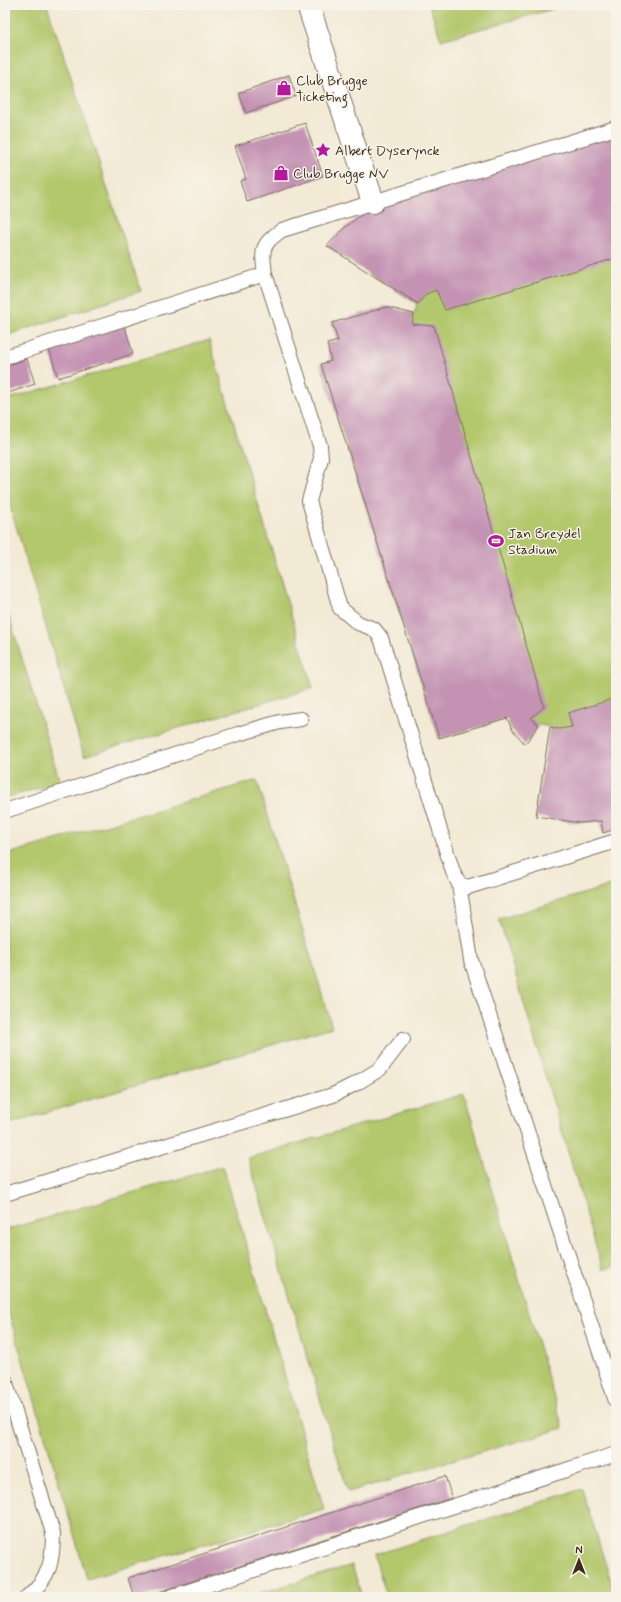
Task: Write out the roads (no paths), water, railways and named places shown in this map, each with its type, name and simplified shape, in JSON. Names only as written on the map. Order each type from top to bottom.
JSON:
[{"type":"street","points":[[308,5],[373,202]]},
{"type":"lane","points":[[616,128],[282,230],[270,238],[262,251],[265,274],[320,446],[321,458],[309,501],[340,608],[358,623],[374,629],[381,638],[450,865],[458,884],[472,960],[616,1401]]},
{"type":"lane","points":[[5,357],[265,274]]},
{"type":"lane","points":[[5,811],[238,734],[280,722],[301,719]]},
{"type":"lane","points":[[458,884],[468,887],[616,841]]},
{"type":"lane","points":[[5,1194],[333,1095],[357,1084],[380,1069],[403,1039]]},
{"type":"lane","points":[[5,1380],[53,1533],[53,1556],[48,1572],[37,1588],[27,1597]]},
{"type":"lane","points":[[170,1597],[616,1454]]},
{"type":"place","name":"Club Brugge Ticketing","points":[[284,88]]},
{"type":"place","name":"Albert Dyserynck","points":[[323,150]]},
{"type":"place","name":"Club Brugge NV","points":[[281,173]]},
{"type":"place","name":"Jan Breydel Stadium","points":[[496,541]]}]
